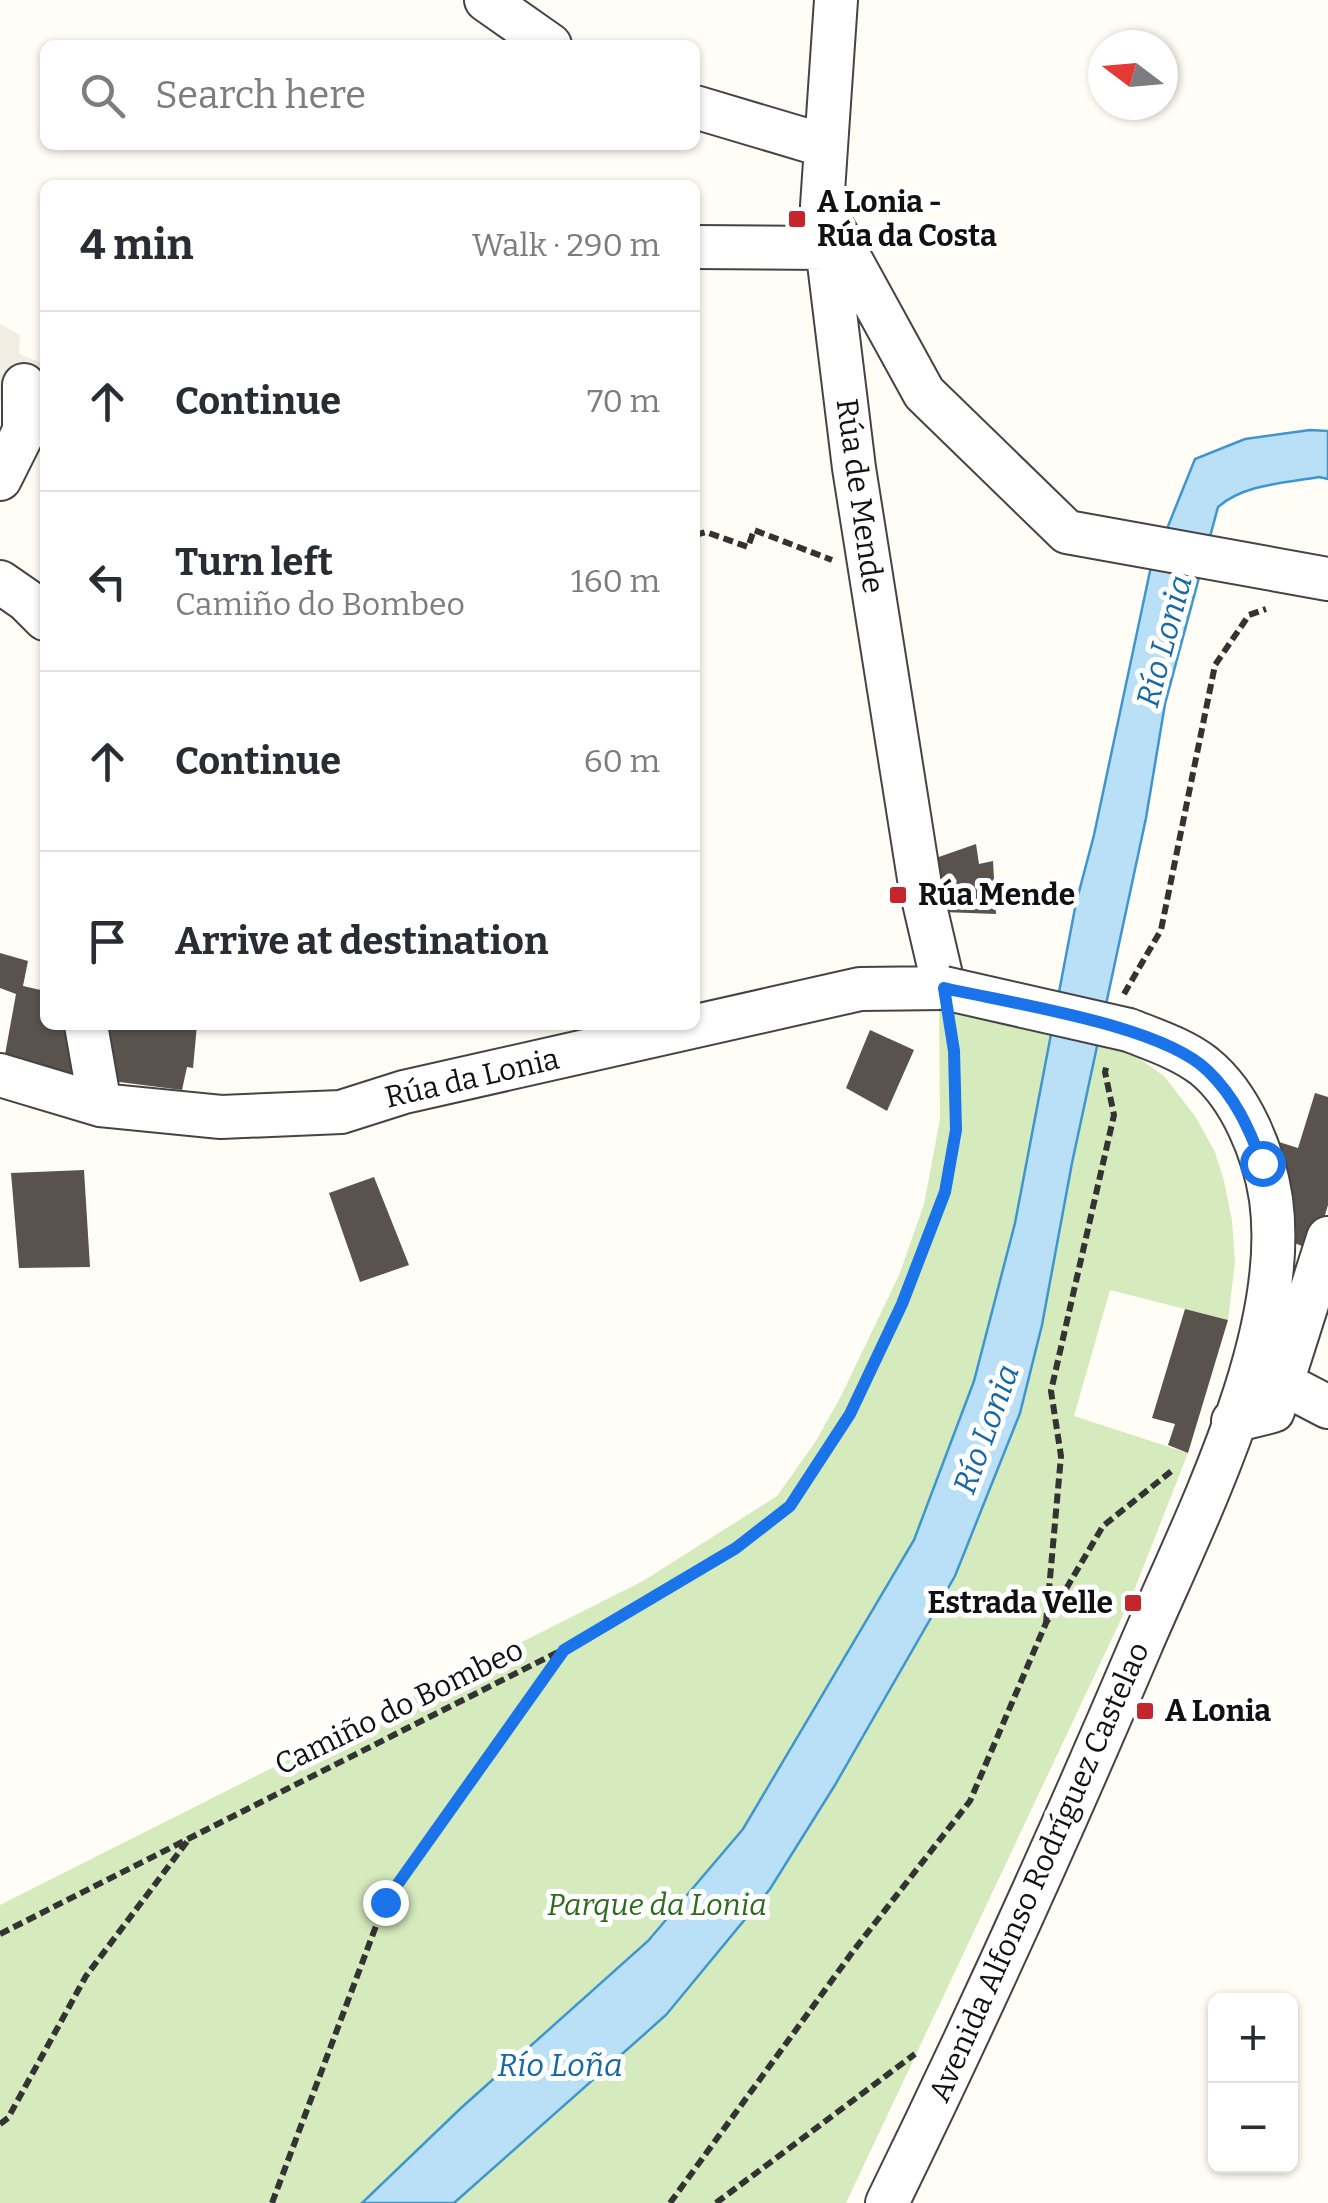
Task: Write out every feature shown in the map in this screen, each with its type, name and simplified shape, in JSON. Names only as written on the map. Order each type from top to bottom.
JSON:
[{"type":"street","points":[[486,0],[543,40]]},
{"type":"street","name":"Rúa de Mende","points":[[836,0],[822,206],[870,575],[920,886],[944,988]]},
{"type":"street","points":[[700,108],[826,146]]},
{"type":"street","points":[[822,206],[851,266],[924,393],[1067,532],[1328,579]]},
{"type":"street","points":[[700,247],[827,248]]},
{"type":"street","points":[[0,479],[24,431],[23,384]]},
{"type":"street","points":[[0,582],[40,614]]},
{"type":"street","name":"Avenida Alfonso Rodríguez Castelao","points":[[887,2203],[1100,1741],[1234,1421],[1270,1293],[1274,1242],[1271,1197],[1262,1163],[1240,1111],[1205,1067],[1169,1046],[1129,1030],[944,988]]},
{"type":"street","name":"Rúa da Lonia","points":[[700,1025],[860,989],[944,988]]},
{"type":"street","points":[[87,1030],[100,1105]]},
{"type":"street","name":"Rúa da Lonia","points":[[0,1075],[100,1105],[221,1117],[341,1112],[404,1092],[678,1030]]},
{"type":"street","points":[[1234,1421],[1273,1411],[1328,1238]]},
{"type":"street","points":[[1282,1383],[1328,1407]]},
{"type":"path","points":[[700,534],[706,532],[748,547],[754,530],[870,575]]},
{"type":"path","name":"Camiño do Bombeo","points":[[0,1934],[564,1650],[736,1548],[790,1506],[850,1414],[902,1304],[945,1192],[956,1130],[954,1051],[944,988]]},
{"type":"path","points":[[670,2203],[854,1950],[970,1802],[1046,1624],[1103,1526],[1176,1468]]},
{"type":"path","points":[[272,2203],[385,1902],[564,1650]]},
{"type":"path","points":[[0,2124],[8,2118],[86,1976],[191,1836]]},
{"type":"path","points":[[716,2203],[918,2051]]},
{"type":"green space","name":"Parque da Lonia","points":[[939,1006],[1130,1052],[1164,1076],[1195,1116],[1215,1152],[1232,1220],[1235,1262],[1228,1320],[1110,1290],[1074,1416],[1188,1453],[1132,1596],[846,2203],[0,2203],[0,1905],[643,1581],[777,1496],[816,1441],[841,1396],[900,1273],[924,1204],[940,1119]]},
{"type":"shaded area","points":[[0,324],[20,335],[19,354],[40,362],[40,370],[9,405],[0,401]]},
{"type":"water","name":"Río Loña","points":[[1328,431],[1328,479],[1319,477],[1253,489],[1218,507],[1165,704],[1146,818],[1072,1163],[1042,1325],[1020,1413],[955,1576],[835,1785],[770,1889],[666,2015],[454,2203],[362,2203],[461,2108],[648,1941],[743,1829],[914,1540],[974,1381],[1015,1223],[1076,903],[1150,571],[1195,459],[1245,439]]},
{"type":"building","points":[[976,844],[979,864],[993,861],[996,914],[943,912],[933,859]]},
{"type":"building","points":[[0,953],[28,961],[23,986],[40,990],[40,1030],[85,1030],[92,1079],[4,1060],[16,994],[0,988]]},
{"type":"building","points":[[89,1030],[197,1030],[193,1068],[187,1067],[182,1090],[96,1079]]},
{"type":"building","points":[[870,1030],[914,1050],[887,1111],[846,1088]]},
{"type":"building","points":[[1315,1093],[1328,1097],[1328,1205],[1314,1251],[1292,1242],[1291,1192],[1279,1142],[1298,1148]]},
{"type":"building","points":[[84,1170],[90,1267],[19,1268],[11,1173]]},
{"type":"building","points":[[374,1177],[409,1265],[360,1282],[329,1193]]},
{"type":"building","points":[[1185,1309],[1228,1320],[1188,1453],[1168,1445],[1175,1424],[1152,1418]]},
{"type":"place","name":"A Lonia - Rúa da Costa","points":[[797,219]]},
{"type":"place","name":"Rúa Mende","points":[[898,895]]},
{"type":"place","name":"Estrada Velle","points":[[1133,1603]]},
{"type":"place","name":"A Lonia","points":[[1145,1711]]},
{"type":"route","points":[[385,1902],[564,1650],[736,1548],[790,1506],[850,1414],[902,1304],[945,1192],[956,1130],[954,1051],[944,988],[1129,1030],[1169,1046],[1205,1067],[1230,1096],[1249,1126],[1262,1163]]},
{"type":"water label","name":"Río Lonia","points":[[1164,641]]},
{"type":"water label","name":"Río Lonia","points":[[986,1429]]}]
